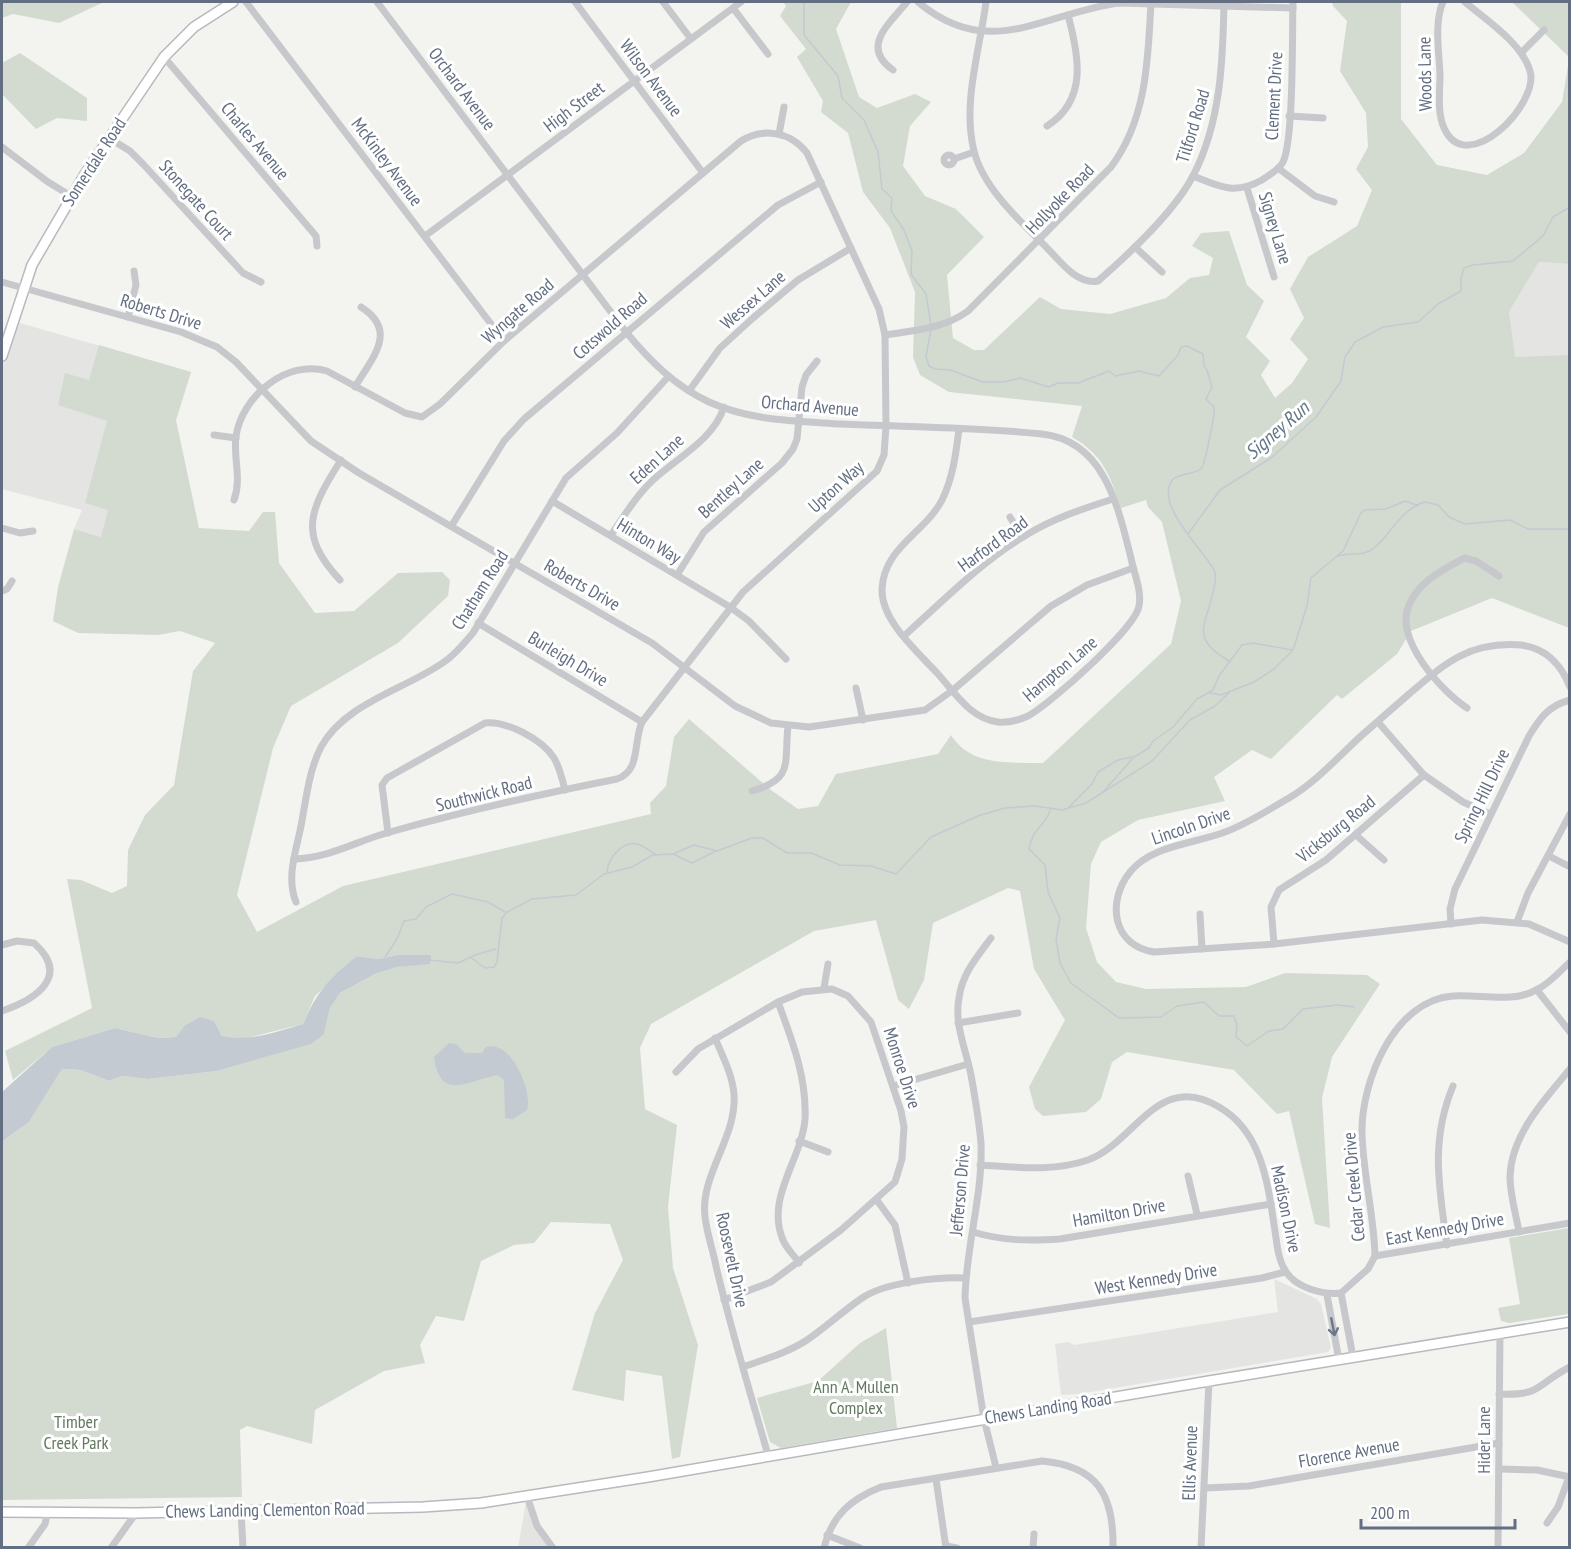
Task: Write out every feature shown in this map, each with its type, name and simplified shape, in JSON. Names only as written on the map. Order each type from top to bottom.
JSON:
[{"type":"main road","name":"Somerdale Road","points":[[2,356],[23,288],[47,236],[71,196],[164,57],[194,27],[233,2]]},
{"type":"main road","name":"Chews Landing Road","points":[[527,1496],[1569,1322]]},
{"type":"main road","name":"Chews Landing Clementon Road","points":[[2,1512],[136,1513],[453,1506],[527,1496]]},
{"type":"street","name":"McKinley Avenue","points":[[246,2],[504,341]]},
{"type":"street","name":"Orchard Avenue","points":[[377,2],[626,332],[668,377],[689,391],[724,407],[756,417],[797,422],[1052,435],[1077,444],[1101,470],[1113,499],[1133,568]]},
{"type":"street","name":"Wilson Avenue","points":[[574,2],[703,173]]},
{"type":"street","points":[[663,2],[691,39]]},
{"type":"street","name":"High Street","points":[[424,236],[741,2]]},
{"type":"street","points":[[893,70],[885,64],[877,48],[880,36],[907,2]]},
{"type":"street","points":[[918,2],[959,25],[982,32],[1026,28],[1103,5],[1150,2],[1293,5]]},
{"type":"street","points":[[986,2],[970,109],[974,152],[995,191],[1040,241]]},
{"type":"street","name":"Hollyoke Road","points":[[885,335],[938,327],[953,322],[968,311],[1111,167],[1126,147],[1134,129],[1145,86],[1150,2]]},
{"type":"street","name":"Woods Lane","points":[[1443,2],[1439,20],[1441,120],[1450,137],[1470,146],[1482,144],[1515,113],[1530,89],[1531,83],[1530,70],[1521,53]]},
{"type":"street","points":[[1465,2],[1521,53],[1544,30]]},
{"type":"street","name":"Tilford Road","points":[[1040,241],[1071,272],[1086,281],[1098,281],[1136,247],[1193,176],[1211,126],[1221,82],[1224,4]]},
{"type":"street","name":"Clement Drive","points":[[1278,168],[1286,148],[1289,116],[1293,5]]},
{"type":"street","points":[[733,8],[768,54]]},
{"type":"street","points":[[1047,126],[1062,117],[1069,106],[1075,86],[1078,67],[1077,47],[1068,15]]},
{"type":"street","name":"Charles Avenue","points":[[164,57],[316,236],[317,246]]},
{"type":"street","points":[[779,134],[784,107]]},
{"type":"street","points":[[1289,116],[1323,118]]},
{"type":"street","name":"Wyngate Road","points":[[234,500],[238,487],[236,438],[243,412],[262,389],[294,370],[309,367],[327,371],[405,413],[422,417],[440,404],[504,341],[748,137],[761,133],[779,134]]},
{"type":"street","name":"Upton Way","points":[[642,722],[686,668],[730,607],[756,577],[877,471],[884,455],[885,335],[879,309],[803,147],[795,140],[779,134]]},
{"type":"street","name":"Stonegate Court","points":[[109,138],[130,151],[143,164],[243,273],[261,282]]},
{"type":"street","points":[[2,147],[48,183],[71,196]]},
{"type":"street","points":[[954,159],[974,152]]},
{"type":"street","points":[[1193,176],[1218,187],[1247,188],[1278,168],[1315,196],[1334,202]]},
{"type":"street","name":"Cotswold Road","points":[[452,525],[504,441],[524,419],[778,205],[821,182]]},
{"type":"street","name":"Signey Lane","points":[[1247,188],[1274,277]]},
{"type":"street","points":[[1136,247],[1162,272]]},
{"type":"street","name":"Wessex Lane","points":[[689,391],[720,348],[753,318],[798,280],[851,248]]},
{"type":"street","points":[[128,317],[136,285],[135,271]]},
{"type":"street","name":"Roberts Drive","points":[[2,282],[181,332],[218,347],[311,441],[643,638],[735,706],[755,717],[788,726],[809,727],[925,710],[1051,606],[1087,585],[1133,568]]},
{"type":"street","points":[[355,387],[381,338],[378,323],[361,307]]},
{"type":"street","name":"Bentley Lane","points":[[677,575],[704,532],[782,463],[793,449],[797,439],[801,387],[806,375],[817,361]]},
{"type":"street","name":"Chatham Road","points":[[296,902],[291,886],[294,859],[311,778],[319,753],[327,739],[345,720],[361,709],[458,651],[478,623],[566,478],[628,422],[668,377]]},
{"type":"street","name":"Eden Lane","points":[[611,535],[637,497],[702,439],[720,419],[724,407]]},
{"type":"street","name":"Hampton Lane","points":[[959,429],[953,471],[941,501],[925,523],[899,546],[885,573],[882,591],[890,617],[971,710],[987,720],[1002,723],[1017,720],[1034,712],[1119,638],[1134,620],[1140,605],[1140,591],[1133,568]]},
{"type":"street","points":[[214,435],[236,438]]},
{"type":"street","points":[[340,580],[319,555],[313,540],[312,523],[316,505],[341,460]]},
{"type":"street","name":"Harford Road","points":[[904,635],[978,571],[1022,537],[1072,512],[1113,499]]},
{"type":"street","name":"Hinton Way","points":[[552,501],[730,607],[749,621],[786,659]]},
{"type":"street","points":[[1010,517],[1022,537]]},
{"type":"street","points":[[2,528],[20,532],[33,531]]},
{"type":"street","points":[[1467,708],[1453,699],[1423,665],[1407,626],[1407,610],[1412,598],[1426,581],[1464,558],[1476,561],[1499,576]]},
{"type":"street","points":[[2,591],[7,589],[12,581]]},
{"type":"street","name":"Burleigh Drive","points":[[478,623],[642,722]]},
{"type":"street","name":"Lincoln Drive","points":[[1569,687],[1559,665],[1539,649],[1505,644],[1488,645],[1464,653],[1430,675],[1323,772],[1287,799],[1226,832],[1150,855],[1131,871],[1120,887],[1117,902],[1117,924],[1125,936],[1141,950],[1274,944],[1482,920],[1517,922],[1548,931],[1569,942]]},
{"type":"street","points":[[856,688],[863,720]]},
{"type":"street","name":"Spring Hill Drive","points":[[1451,924],[1450,909],[1455,889],[1490,814],[1542,715],[1558,703],[1569,700]]},
{"type":"street","points":[[388,833],[382,785],[387,778],[485,723],[494,722],[513,729],[546,750],[558,767],[565,790]]},
{"type":"street","name":"Southwick Road","points":[[294,859],[318,858],[388,833],[617,779],[631,772],[634,765],[636,736],[642,722]]},
{"type":"street","points":[[1378,722],[1424,775],[1463,802],[1490,814]]},
{"type":"street","points":[[752,791],[772,785],[780,779],[784,769],[788,726]]},
{"type":"street","name":"Vicksburg Road","points":[[1274,944],[1271,907],[1279,890],[1326,860],[1424,775]]},
{"type":"street","points":[[1517,922],[1528,893],[1569,814]]},
{"type":"street","points":[[1356,836],[1369,850],[1384,860]]},
{"type":"street","points":[[1549,856],[1569,867]]},
{"type":"street","points":[[1200,914],[1202,949]]},
{"type":"street","name":"Jefferson Drive","points":[[991,938],[969,967],[963,982],[958,999],[958,1023],[968,1064],[981,1143],[973,1232],[965,1278],[969,1322],[984,1419],[996,1467]]},
{"type":"street","points":[[2,945],[17,941],[34,943],[48,961],[49,971],[48,982],[42,990],[2,1011]]},
{"type":"street","points":[[1569,962],[1538,990],[1569,1032]]},
{"type":"street","points":[[676,1072],[698,1049],[778,1002],[802,992],[824,988],[828,964]]},
{"type":"street","name":"Monroe Drive","points":[[724,1300],[771,1282],[799,1263],[895,1182],[902,1160],[904,1127],[871,1022],[864,1011],[848,996],[824,988]]},
{"type":"street","name":"Cedar Creek Drive","points":[[1375,1256],[1362,1131],[1374,1074],[1390,1036],[1415,1010],[1430,1002],[1450,996],[1518,996],[1538,990]]},
{"type":"street","points":[[778,1002],[805,1087],[805,1121],[779,1204],[783,1240],[799,1263]]},
{"type":"street","points":[[958,1023],[1018,1013]]},
{"type":"street","name":"Roosevelt Drive","points":[[715,1038],[729,1068],[734,1095],[733,1113],[705,1194],[705,1216],[724,1300],[768,1455]]},
{"type":"street","points":[[893,1086],[968,1064]]},
{"type":"street","points":[[1519,1232],[1510,1177],[1514,1153],[1525,1127],[1569,1070]]},
{"type":"street","points":[[1448,1245],[1438,1178],[1437,1145],[1442,1112],[1453,1086]]},
{"type":"street","name":"Madison Drive","points":[[980,1165],[1040,1168],[1067,1166],[1090,1159],[1119,1139],[1140,1117],[1157,1105],[1190,1097],[1220,1107],[1242,1127],[1259,1156],[1271,1204],[1279,1254],[1285,1272]]},
{"type":"street","points":[[799,1141],[828,1152]]},
{"type":"street","points":[[1188,1176],[1197,1214]]},
{"type":"street","points":[[876,1199],[895,1226],[908,1283]]},
{"type":"street","name":"Hamilton Drive","points":[[973,1232],[997,1239],[1025,1242],[1060,1239],[1197,1214],[1271,1204]]},
{"type":"street","name":"East Kennedy Drive","points":[[1341,1293],[1368,1269],[1375,1256],[1569,1223]]},
{"type":"street","points":[[1285,1272],[1297,1283],[1327,1294],[1341,1293],[1353,1358]]},
{"type":"street","name":"West Kennedy Drive","points":[[969,1322],[1262,1278],[1285,1272]]},
{"type":"street","points":[[743,1367],[781,1354],[806,1341],[862,1298],[908,1283],[965,1278]]},
{"type":"street","points":[[1327,1294],[1339,1360]]},
{"type":"street","name":"Hider Lane","points":[[1498,1548],[1500,1333]]},
{"type":"street","points":[[1499,1394],[1523,1395],[1534,1392],[1569,1367]]},
{"type":"street","name":"Ellis Avenue","points":[[1201,1548],[1209,1381]]},
{"type":"street","name":"Florence Avenue","points":[[1204,1488],[1249,1486],[1499,1443]]},
{"type":"street","points":[[824,1548],[827,1535],[835,1519],[861,1495],[881,1487],[1042,1461],[1067,1463],[1082,1471],[1099,1486],[1107,1503],[1113,1532],[1113,1548]]},
{"type":"street","points":[[1499,1469],[1547,1471],[1569,1477],[1558,1507],[1547,1523]]},
{"type":"street","points":[[936,1479],[946,1547],[957,1548]]},
{"type":"street","points":[[527,1496],[537,1526],[553,1548]]},
{"type":"street","points":[[241,1510],[243,1548]]},
{"type":"street","points":[[28,1548],[45,1524],[48,1511]]},
{"type":"street","points":[[111,1548],[136,1513]]},
{"type":"street","points":[[1033,1548],[1034,1534]]},
{"type":"street","points":[[827,1535],[860,1548]]},
{"type":"shaded area","points":[[1539,262],[1569,264],[1570,397],[1513,446],[1509,312]]},
{"type":"shaded area","points":[[13,321],[191,372],[176,420],[101,537],[74,529],[82,510],[2,489],[2,360]]},
{"type":"shaded area","points":[[397,955],[431,955],[430,964],[397,967],[375,974],[340,993],[330,1008],[324,1034],[311,1044],[217,1071],[148,1079],[122,1076],[109,1081],[81,1070],[62,1069],[29,1122],[4,1140],[2,1148],[2,1092],[52,1047],[115,1028],[158,1038],[176,1037],[184,1026],[200,1017],[214,1021],[222,1036],[243,1038],[273,1033],[303,1024],[325,986],[357,956],[379,959]]},
{"type":"shaded area","points":[[449,1043],[456,1044],[465,1053],[482,1053],[486,1047],[495,1047],[504,1051],[512,1058],[523,1080],[527,1091],[527,1110],[513,1119],[505,1118],[504,1080],[498,1075],[457,1085],[442,1080],[434,1057]]},
{"type":"shaded area","points":[[1274,1279],[1317,1299],[1321,1304],[1331,1348],[1328,1352],[1079,1394],[1061,1395],[1055,1344],[1068,1342],[1074,1345],[1278,1312]]},
{"type":"shaded area","points":[[527,1496],[537,1526],[553,1547],[518,1548]]},
{"type":"green space","points":[[2,2],[104,2],[59,23],[13,14],[2,18]]},
{"type":"green space","name":"Timber Creek Park","points":[[783,2],[851,2],[836,29],[859,97],[877,108],[915,94],[931,102],[910,126],[903,166],[925,196],[956,209],[984,237],[947,275],[953,338],[974,350],[984,350],[1040,297],[1061,309],[1110,314],[1166,298],[1190,278],[1209,275],[1213,258],[1192,246],[1201,233],[1229,231],[1247,285],[1264,301],[1246,337],[1270,361],[1261,375],[1275,398],[1292,383],[1308,359],[1290,339],[1304,318],[1290,289],[1308,257],[1357,226],[1372,190],[1356,169],[1368,147],[1366,113],[1340,71],[1347,21],[1332,2],[1401,2],[1401,119],[1437,165],[1487,175],[1524,153],[1562,102],[1569,60],[1569,264],[1539,262],[1509,312],[1515,357],[1569,355],[1569,628],[1492,598],[1411,631],[1397,654],[1342,699],[1337,695],[1271,759],[1252,750],[1214,777],[1225,801],[1138,820],[1101,842],[1091,864],[1086,928],[1097,962],[1116,982],[1146,989],[1246,987],[1285,973],[1367,975],[1380,984],[1332,1057],[1322,1098],[1330,1228],[1315,1224],[1289,1111],[1277,1114],[1234,1070],[1127,1052],[1112,1062],[1101,1099],[1086,1112],[1043,1116],[1035,1109],[1029,1087],[1065,1020],[1034,969],[1020,891],[1008,888],[933,923],[924,980],[909,1009],[898,1000],[876,920],[814,931],[651,1024],[640,1048],[645,1109],[677,1125],[668,1207],[673,1268],[698,1345],[680,1457],[672,1459],[662,1376],[626,1370],[624,1401],[572,1390],[595,1313],[623,1260],[610,1224],[551,1222],[534,1243],[514,1245],[481,1261],[464,1321],[436,1316],[420,1345],[425,1363],[384,1371],[315,1410],[312,1444],[247,1426],[240,1430],[242,1497],[2,1500],[2,1148],[4,1140],[29,1122],[62,1069],[81,1070],[109,1081],[122,1076],[148,1079],[217,1071],[285,1051],[324,1034],[330,1008],[340,993],[375,974],[397,967],[430,963],[397,955],[379,959],[357,956],[315,996],[303,1024],[239,1040],[222,1036],[214,1021],[184,1026],[176,1037],[158,1038],[115,1028],[52,1047],[13,1080],[5,1051],[92,1008],[67,879],[81,880],[112,893],[127,886],[128,850],[145,815],[174,785],[193,671],[215,643],[180,631],[158,635],[78,633],[53,621],[58,587],[74,529],[101,537],[108,510],[85,503],[107,421],[58,405],[65,373],[89,380],[99,345],[191,372],[176,420],[199,528],[249,531],[263,512],[275,512],[279,563],[315,613],[354,611],[398,573],[442,572],[450,580],[448,596],[398,643],[291,706],[273,748],[237,895],[257,932],[343,886],[651,814],[650,803],[666,786],[674,737],[689,719],[771,790],[798,809],[818,806],[836,774],[938,754],[951,735],[969,753],[980,758],[992,761],[1043,763],[1171,644],[1181,601],[1162,522],[1148,507],[1146,500],[1121,508],[1104,467],[1091,451],[1072,437],[1082,406],[949,392],[920,375],[913,357],[915,292],[890,228],[863,192],[848,133],[821,112],[823,101],[797,57],[806,49],[780,16],[786,6]]},
{"type":"green space","points":[[1512,2],[1569,2],[1569,57]]},
{"type":"green space","points":[[20,53],[87,98],[87,121],[57,118],[36,129],[2,94],[2,63]]},
{"type":"green space","points":[[1569,1228],[1569,1314],[1509,1323],[1501,1321],[1498,1308],[1520,1304],[1509,1238]]},
{"type":"green space","name":"Ann A. Mullen Complex","points":[[886,1328],[897,1428],[781,1448],[770,1442],[757,1398],[818,1381],[860,1343]]},
{"type":"waterway","points":[[804,2],[804,35],[838,76],[842,98],[864,120],[878,152],[882,189],[892,198],[891,211],[904,230],[912,251],[911,274],[926,294],[931,325]]},
{"type":"waterway","name":"Signey Run","points":[[1188,534],[1220,490],[1271,458],[1316,417],[1341,381],[1345,357],[1355,342],[1383,327],[1418,322],[1438,304],[1461,291],[1464,268],[1513,261],[1543,236],[1553,217],[1570,207]]},
{"type":"waterway","points":[[931,329],[926,356],[929,366],[935,369],[950,370],[983,382],[1004,382],[1020,378],[1049,387],[1058,383],[1078,383],[1109,371],[1115,376],[1139,371],[1159,376],[1178,355],[1181,347],[1187,346],[1203,354],[1204,366],[1212,387],[1206,399],[1214,407],[1207,450],[1201,469],[1173,479],[1169,489],[1169,501],[1182,526],[1215,572],[1216,579],[1205,621],[1204,637],[1208,645],[1229,661]]},
{"type":"waterway","points":[[1210,693],[1221,695],[1254,682],[1274,669],[1293,650],[1307,606],[1311,578],[1343,551],[1361,513],[1365,510],[1386,509],[1405,501],[1416,505],[1425,502]]},
{"type":"waterway","points":[[1425,502],[1438,505],[1449,517],[1465,524],[1510,520],[1528,529],[1570,529]]},
{"type":"waterway","points":[[1338,556],[1370,551],[1405,514],[1418,505]]},
{"type":"waterway","points":[[1103,792],[1134,757],[1149,748],[1153,741],[1173,727],[1197,699],[1213,690],[1219,676],[1242,645],[1253,643],[1292,650]]},
{"type":"waterway","points":[[470,957],[485,968],[494,967],[497,962],[502,918],[507,912],[532,899],[576,895],[604,874],[632,867],[653,855],[673,854],[694,845],[717,851],[752,838],[763,838],[787,853],[811,853],[840,865],[871,866],[896,874],[931,837],[978,816],[1005,808],[1035,806],[1062,810],[1086,803],[1152,761],[1190,720],[1215,706],[1229,693]]},
{"type":"waterway","points":[[1068,808],[1092,784],[1098,772],[1118,760],[1132,757]]},
{"type":"waterway","points":[[1051,808],[1033,836],[1029,849],[1045,865],[1048,892],[1060,918],[1056,939],[1060,963],[1071,983],[1119,1018],[1161,1017],[1177,1006],[1204,1002],[1219,1016],[1234,1016],[1237,1025],[1236,1037],[1247,1046],[1269,1031],[1283,1029],[1303,1009],[1337,1005],[1354,1007]]},
{"type":"waterway","points":[[607,872],[613,856],[627,845],[638,844],[655,854]]},
{"type":"waterway","points":[[673,854],[692,863],[716,851]]},
{"type":"waterway","points":[[385,957],[397,939],[404,921],[416,919],[426,907],[452,894],[488,902],[505,912]]},
{"type":"waterway","points":[[429,960],[458,963],[496,949]]}]
